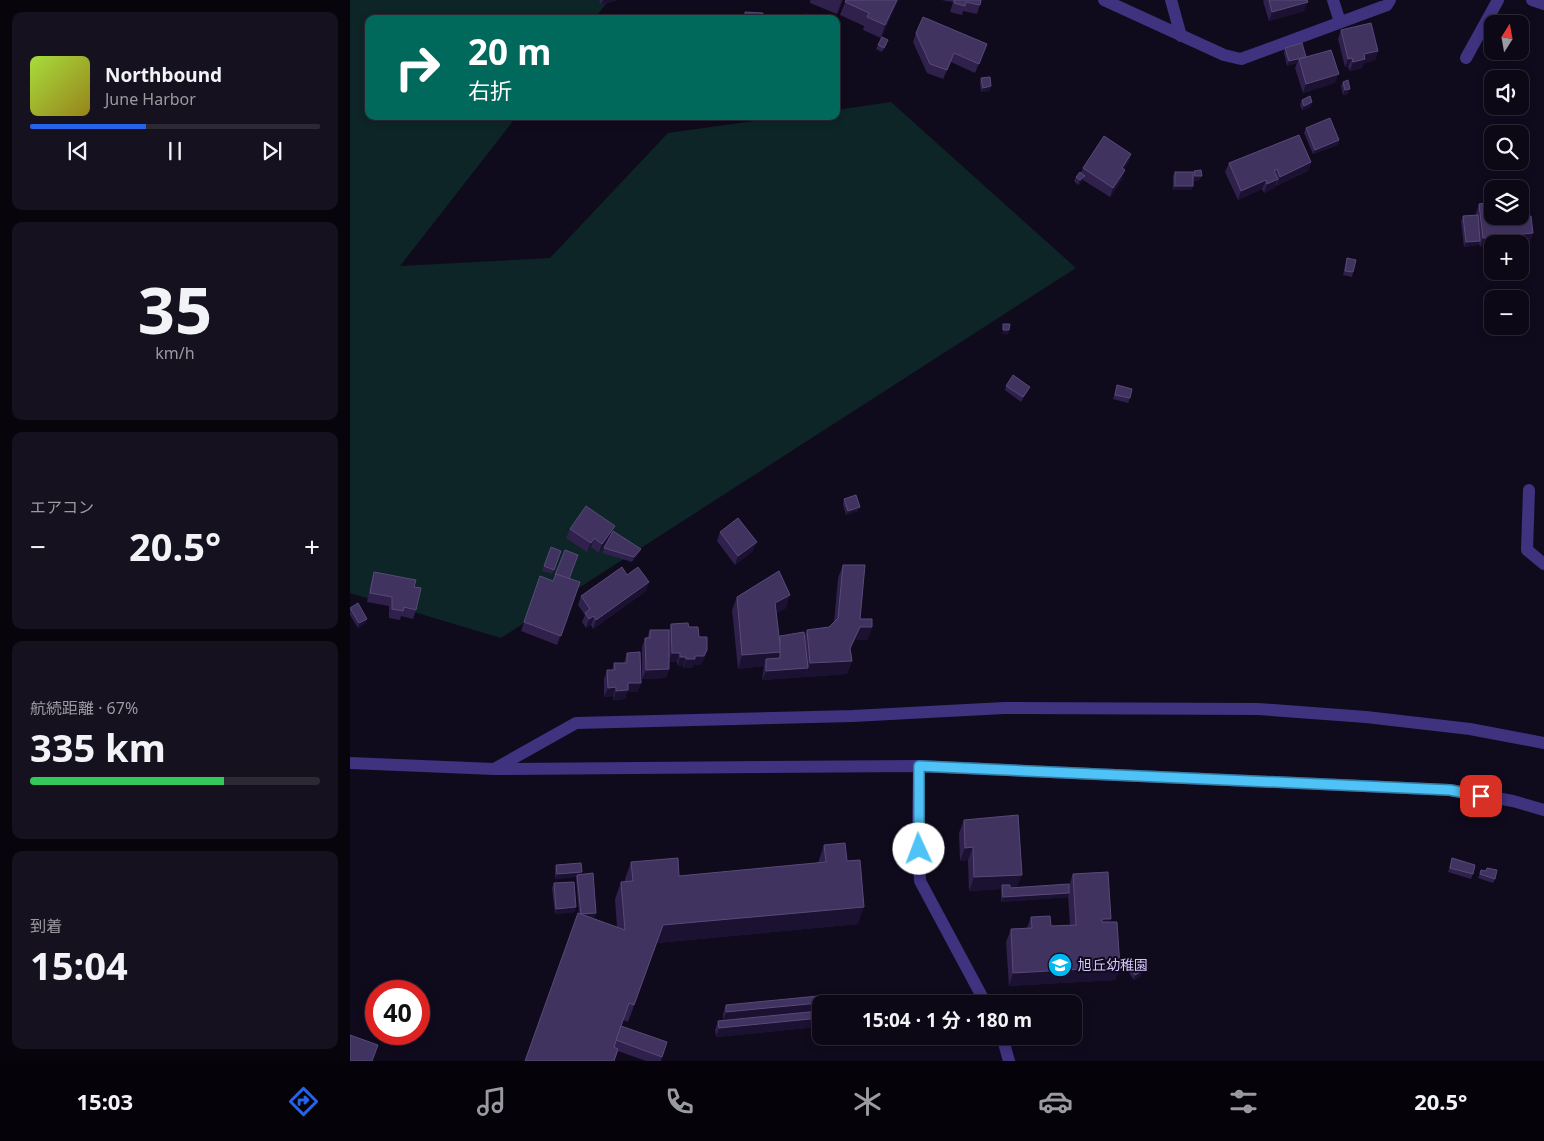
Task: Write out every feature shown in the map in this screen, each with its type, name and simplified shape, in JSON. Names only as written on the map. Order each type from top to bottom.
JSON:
[{"type":"street","points":[[1104,0],[1224,55],[1241,59],[1387,5],[1390,0]]},
{"type":"street","points":[[1171,0],[1181,36]]},
{"type":"street","points":[[1333,0],[1340,22]]},
{"type":"street","points":[[1466,58],[1498,0]]},
{"type":"street","points":[[1532,0],[1544,4]]},
{"type":"street","points":[[1529,490],[1527,550],[1544,564]]},
{"type":"street","points":[[494,769],[576,723],[854,716],[1004,708],[1268,710],[1366,717],[1470,729],[1544,743]]},
{"type":"street","points":[[350,763],[494,769],[919,766],[1450,790],[1512,801],[1544,810]]},
{"type":"street","points":[[919,766],[918,833],[920,881],[981,995]]},
{"type":"street","points":[[1005,1045],[1009,1061]]},
{"type":"green space","points":[[350,0],[605,0],[606,4],[597,15],[365,15],[365,120],[514,120],[400,266],[550,258],[668,133],[761,120],[840,120],[840,109],[891,102],[1076,268],[501,638],[350,593]]},
{"type":"building","points":[[846,0],[897,0],[885,25],[867,17],[869,13],[845,2]]},
{"type":"building","points":[[954,0],[981,0],[980,5],[966,2],[965,6],[954,3]]},
{"type":"building","points":[[1269,0],[1307,0],[1308,2],[1272,12]]},
{"type":"building","points":[[745,12],[763,13],[763,15],[745,15]]},
{"type":"building","points":[[923,17],[987,44],[979,64],[954,53],[947,70],[930,64],[916,33]]},
{"type":"building","points":[[1371,23],[1378,51],[1364,54],[1365,59],[1353,62],[1352,58],[1348,59],[1341,30]]},
{"type":"building","points":[[882,37],[888,40],[884,48],[878,45]]},
{"type":"building","points":[[1302,43],[1306,57],[1289,61],[1285,48]]},
{"type":"building","points":[[1331,50],[1339,74],[1306,84],[1299,59]]},
{"type":"building","points":[[990,77],[991,86],[983,88],[981,78]]},
{"type":"building","points":[[1348,80],[1350,89],[1345,90],[1343,82]]},
{"type":"building","points":[[1310,96],[1312,102],[1304,106],[1302,100]]},
{"type":"building","points":[[1330,118],[1339,140],[1315,150],[1306,128]]},
{"type":"building","points":[[1299,135],[1311,162],[1280,177],[1277,169],[1274,171],[1278,179],[1267,184],[1266,180],[1241,191],[1229,163]]},
{"type":"building","points":[[1104,136],[1131,154],[1122,168],[1125,170],[1113,188],[1083,168]]},
{"type":"building","points":[[1201,170],[1202,176],[1195,176],[1194,171]]},
{"type":"building","points":[[1080,172],[1085,176],[1080,180],[1076,177]]},
{"type":"building","points":[[1175,172],[1193,172],[1193,186],[1175,186]]},
{"type":"building","points":[[1484,203],[1484,225],[1529,225],[1529,216],[1531,216],[1533,233],[1484,235],[1483,238],[1479,204]]},
{"type":"building","points":[[1478,215],[1480,241],[1466,242],[1463,216]]},
{"type":"building","points":[[1347,258],[1356,260],[1353,272],[1345,271]]},
{"type":"building","points":[[1003,324],[1010,324],[1009,330],[1003,330]]},
{"type":"building","points":[[1013,375],[1030,387],[1023,397],[1006,386]]},
{"type":"building","points":[[1117,385],[1132,389],[1130,398],[1115,395]]},
{"type":"building","points":[[856,495],[860,507],[848,511],[844,499]]},
{"type":"building","points":[[586,506],[615,526],[602,544],[594,538],[591,543],[570,529]]},
{"type":"building","points":[[738,518],[757,542],[738,556],[720,532]]},
{"type":"building","points":[[613,531],[641,549],[634,557],[604,548]]},
{"type":"building","points":[[551,547],[561,551],[554,570],[544,566]]},
{"type":"building","points":[[565,550],[578,555],[569,579],[555,575]]},
{"type":"building","points":[[843,565],[865,565],[860,619],[872,619],[872,627],[860,627],[850,648],[852,661],[810,663],[807,630],[829,627],[838,618]]},
{"type":"building","points":[[622,567],[627,575],[638,567],[649,582],[596,620],[594,616],[589,619],[585,613],[590,609],[581,596]]},
{"type":"building","points":[[779,571],[790,595],[775,603],[781,652],[742,655],[737,597]]},
{"type":"building","points":[[374,572],[416,580],[414,587],[421,588],[416,610],[404,607],[403,611],[392,609],[392,597],[370,593]]},
{"type":"building","points":[[556,574],[580,582],[561,636],[524,622],[540,576],[553,581]]},
{"type":"building","points":[[358,603],[367,619],[359,623],[350,608]]},
{"type":"building","points":[[688,623],[689,627],[698,627],[699,637],[707,637],[707,650],[704,656],[695,656],[695,659],[686,659],[686,657],[680,657],[680,653],[672,653],[671,624]]},
{"type":"building","points":[[650,630],[669,630],[669,669],[646,670],[645,638],[650,638]]},
{"type":"building","points":[[804,632],[808,668],[766,671],[766,659],[780,658],[780,636]]},
{"type":"building","points":[[640,652],[641,683],[628,683],[628,690],[616,691],[616,687],[608,688],[607,670],[615,670],[614,663],[627,663],[627,653]]},
{"type":"building","points":[[1018,815],[1022,875],[974,877],[973,847],[965,848],[964,820]]},
{"type":"building","points":[[845,843],[847,861],[860,860],[864,907],[663,925],[634,1005],[629,1003],[614,1047],[618,1049],[614,1061],[525,1061],[578,913],[625,930],[621,882],[633,881],[631,862],[678,858],[679,876],[826,862],[824,845]]},
{"type":"building","points":[[1452,858],[1475,865],[1473,874],[1450,868]]},
{"type":"building","points":[[581,863],[582,872],[557,874],[556,865]]},
{"type":"building","points":[[1487,868],[1497,870],[1495,879],[1480,874],[1481,870],[1486,871]]},
{"type":"building","points":[[1108,872],[1111,919],[1102,919],[1102,922],[1117,922],[1120,967],[1013,973],[1011,929],[1032,928],[1031,917],[1050,916],[1051,926],[1076,925],[1073,874]]},
{"type":"building","points":[[593,873],[596,913],[581,914],[577,875]]},
{"type":"building","points":[[574,882],[576,907],[556,909],[554,883]]},
{"type":"building","points":[[1069,884],[1069,893],[1003,897],[1002,885],[1010,885],[1010,888]]},
{"type":"building","points":[[1137,964],[1142,971],[1135,975],[1130,968]]},
{"type":"building","points":[[812,997],[812,1004],[726,1012],[726,1005]]},
{"type":"building","points":[[812,1012],[812,1019],[719,1028],[718,1021]]},
{"type":"building","points":[[621,1026],[667,1042],[662,1057],[616,1040]]},
{"type":"building","points":[[350,1035],[365,1040],[365,1045],[378,1045],[372,1061],[350,1061]]},
{"type":"place","name":"旭丘幼稚園","points":[[1060,965]]},
{"type":"route","points":[[919,849],[919,766],[1450,790],[1481,796]]}]
